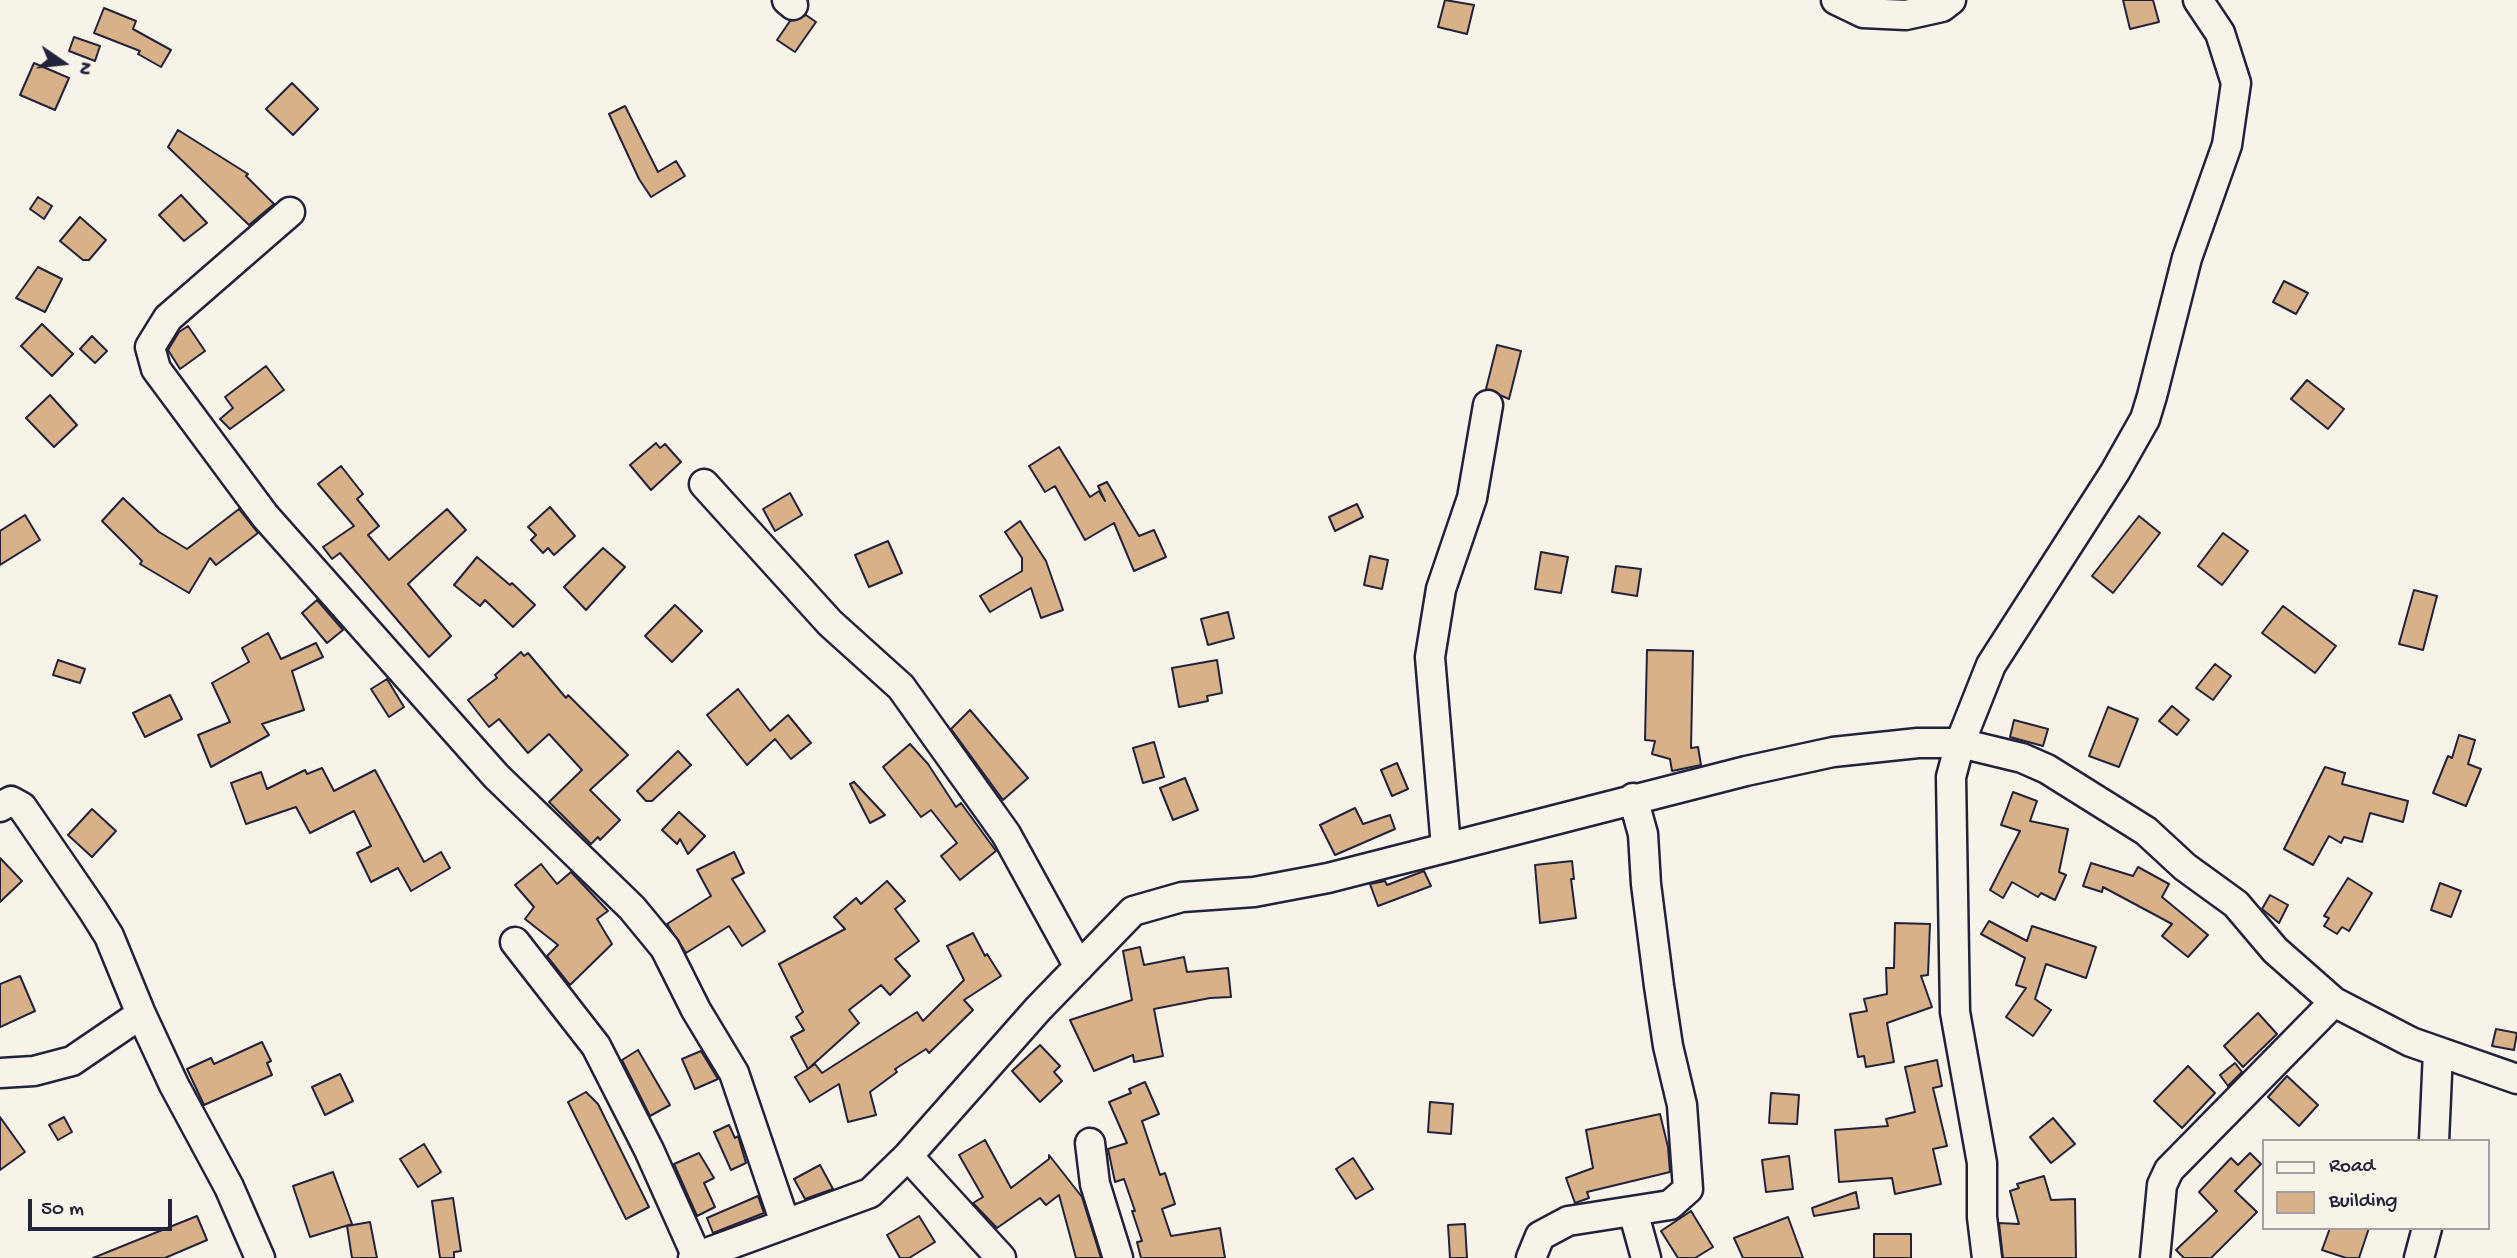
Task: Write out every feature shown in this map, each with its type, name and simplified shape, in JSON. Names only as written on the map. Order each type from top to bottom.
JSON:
[{"type":"street","points":[[1836,0],[1863,13],[1906,15],[1942,7],[1951,0]]},
{"type":"street","points":[[1987,1258],[1982,1217],[1982,1163],[1955,1012],[1951,777],[1960,743],[1991,665],[2080,530],[2134,439],[2148,407],[2187,258],[2227,145],[2236,83],[2220,33],[2198,0]]},
{"type":"street","points":[[290,212],[168,318],[150,347],[156,369],[265,516],[496,776],[632,908],[665,948],[696,1010],[734,1073],[785,1223]]},
{"type":"street","points":[[1446,847],[1430,657],[1441,589],[1472,498],[1488,405]]},
{"type":"street","points":[[704,484],[830,623],[901,687],[1006,834],[1079,967]]},
{"type":"street","points":[[515,942],[596,1046],[649,1150],[695,1258],[870,1193],[908,1156],[1133,911],[1182,897],[1254,892],[1328,878],[1633,798],[1833,752],[1918,743],[1960,743],[2022,758],[2048,769],[2146,831],[2185,867],[2235,904],[2275,950],[2334,1002],[2411,1042],[2517,1079]]},
{"type":"street","points":[[1531,1258],[1540,1236],[1569,1221],[1670,1205],[1688,1189],[1682,1105],[1663,1010],[1646,884],[1643,834],[1633,798]]},
{"type":"street","points":[[0,807],[11,801],[22,807],[109,936],[174,1084],[229,1187],[260,1258]]},
{"type":"street","points":[[2155,1258],[2162,1185],[2169,1170],[2334,1002]]},
{"type":"street","points":[[0,1073],[34,1071],[72,1061],[141,1013]]},
{"type":"street","points":[[2434,1139],[2438,1052]]},
{"type":"street","points":[[1090,1143],[1095,1184],[1118,1258]]},
{"type":"street","points":[[908,1156],[1001,1258]]},
{"type":"street","points":[[1633,1211],[1646,1258]]},
{"type":"street","points":[[2419,1258],[2426,1230]]},
{"type":"building","points":[[1445,0],[1474,5],[1467,34],[1438,27]]},
{"type":"building","points":[[2123,0],[2153,0],[2159,22],[2130,29]]},
{"type":"building","points":[[104,8],[136,21],[133,29],[171,50],[161,67],[138,54],[140,51],[94,33]]},
{"type":"building","points":[[806,15],[816,22],[795,52],[777,40],[790,21]]},
{"type":"building","points":[[74,37],[100,46],[95,61],[69,51]]},
{"type":"building","points":[[34,63],[69,78],[55,110],[20,95]]},
{"type":"building","points":[[292,83],[318,109],[293,135],[266,109]]},
{"type":"building","points":[[625,106],[658,172],[676,161],[685,176],[651,197],[639,179],[609,114]]},
{"type":"building","points":[[178,130],[248,174],[246,176],[274,204],[249,225],[168,147]]},
{"type":"building","points":[[181,195],[207,223],[184,241],[159,215]]},
{"type":"building","points":[[38,197],[52,206],[44,219],[30,209]]},
{"type":"building","points":[[80,217],[106,240],[89,260],[83,260],[60,241]]},
{"type":"building","points":[[38,267],[62,279],[45,312],[16,298]]},
{"type":"building","points":[[2284,281],[2308,293],[2296,314],[2273,302]]},
{"type":"building","points":[[42,324],[73,354],[52,376],[21,346]]},
{"type":"building","points":[[188,326],[205,351],[180,369],[168,350],[179,332]]},
{"type":"building","points":[[92,336],[107,351],[95,363],[80,349]]},
{"type":"building","points":[[1497,345],[1521,351],[1509,399],[1486,389]]},
{"type":"building","points":[[266,366],[284,390],[230,429],[220,419],[233,408],[225,397]]},
{"type":"building","points":[[2307,380],[2344,409],[2328,429],[2291,399]]},
{"type":"building","points":[[50,395],[77,425],[54,447],[26,418]]},
{"type":"building","points":[[656,443],[660,448],[665,444],[681,462],[651,490],[630,465]]},
{"type":"building","points":[[1059,447],[1090,497],[1099,491],[1105,501],[1098,486],[1107,482],[1139,536],[1154,530],[1166,557],[1134,571],[1114,523],[1085,540],[1055,486],[1045,492],[1029,466]]},
{"type":"building","points":[[341,466],[363,494],[357,499],[379,526],[368,535],[389,560],[447,509],[466,530],[408,584],[451,636],[429,657],[340,553],[332,559],[323,547],[354,526],[318,484]]},
{"type":"building","points":[[790,493],[802,515],[775,531],[763,509]]},
{"type":"building","points":[[123,498],[159,532],[187,549],[239,509],[258,533],[216,565],[210,558],[189,593],[140,564],[142,561],[102,521]]},
{"type":"building","points":[[1357,504],[1363,517],[1335,531],[1329,517]]},
{"type":"building","points":[[550,507],[575,536],[554,555],[548,548],[543,553],[531,540],[536,535],[528,527]]},
{"type":"building","points":[[25,515],[40,540],[0,565],[0,531]]},
{"type":"building","points":[[2139,516],[2160,533],[2113,593],[2092,576]]},
{"type":"building","points":[[1020,521],[1046,561],[1063,610],[1041,618],[1031,588],[990,612],[980,596],[1022,571],[1022,558],[1005,532]]},
{"type":"building","points":[[2223,533],[2248,551],[2222,585],[2198,566]]},
{"type":"building","points":[[888,541],[902,573],[869,587],[855,555]]},
{"type":"building","points":[[603,548],[625,567],[586,610],[564,587]]},
{"type":"building","points":[[1541,552],[1568,557],[1561,593],[1535,589]]},
{"type":"building","points":[[1370,556],[1388,560],[1382,589],[1364,585]]},
{"type":"building","points":[[477,557],[510,585],[512,583],[535,605],[513,627],[485,600],[480,606],[454,585]]},
{"type":"building","points":[[1616,566],[1641,569],[1637,596],[1612,592]]},
{"type":"building","points":[[2414,590],[2437,596],[2423,650],[2399,644]]},
{"type":"building","points":[[317,600],[343,630],[327,643],[302,613]]},
{"type":"building","points":[[675,605],[702,631],[672,662],[645,636]]},
{"type":"building","points":[[2283,606],[2336,646],[2315,673],[2262,633]]},
{"type":"building","points":[[1228,612],[1234,638],[1208,645],[1201,619]]},
{"type":"building","points":[[268,633],[281,659],[316,643],[323,657],[292,671],[304,710],[262,724],[269,735],[211,767],[198,735],[230,722],[212,683],[249,662],[242,648]]},
{"type":"building","points":[[1647,650],[1693,651],[1691,748],[1698,747],[1701,765],[1672,771],[1670,759],[1652,754],[1655,741],[1645,740]]},
{"type":"building","points":[[521,652],[524,656],[528,653],[566,698],[568,695],[628,755],[590,790],[620,820],[600,840],[598,837],[591,844],[549,802],[582,770],[549,734],[528,753],[499,719],[489,727],[468,700],[497,678],[495,675]]},
{"type":"building","points":[[58,660],[85,669],[80,683],[53,675]]},
{"type":"building","points":[[1217,660],[1222,693],[1207,696],[1208,701],[1179,707],[1172,668]]},
{"type":"building","points":[[2215,664],[2231,676],[2213,700],[2196,688]]},
{"type":"building","points":[[387,679],[404,707],[389,717],[371,689]]},
{"type":"building","points":[[738,689],[770,731],[788,715],[811,743],[791,759],[775,739],[747,765],[707,715]]},
{"type":"building","points":[[170,695],[182,719],[145,737],[133,713]]},
{"type":"building","points":[[2172,706],[2189,720],[2177,735],[2159,721]]},
{"type":"building","points":[[2108,707],[2138,719],[2119,767],[2089,756]]},
{"type":"building","points":[[970,710],[1028,778],[1003,800],[951,729]]},
{"type":"building","points":[[2014,720],[2048,729],[2043,746],[2010,737]]},
{"type":"building","points":[[2459,735],[2475,740],[2468,764],[2481,769],[2466,806],[2433,793],[2448,756],[2452,758]]},
{"type":"building","points":[[1154,742],[1164,777],[1143,783],[1133,748]]},
{"type":"building","points":[[910,744],[928,764],[956,807],[961,803],[996,851],[960,880],[941,856],[957,843],[931,810],[921,817],[883,767]]},
{"type":"building","points":[[678,751],[691,765],[652,801],[646,801],[637,791]]},
{"type":"building","points":[[1397,763],[1408,789],[1392,796],[1381,770]]},
{"type":"building","points":[[2325,767],[2345,773],[2342,784],[2408,801],[2403,822],[2370,813],[2362,842],[2344,837],[2341,843],[2329,836],[2313,865],[2284,849]]},
{"type":"building","points":[[322,768],[334,791],[375,770],[424,862],[441,852],[450,868],[411,891],[398,868],[371,882],[357,853],[371,846],[354,811],[310,833],[296,807],[246,824],[231,783],[261,772],[267,789],[305,770],[307,774]]},
{"type":"building","points":[[1185,778],[1198,810],[1173,820],[1160,788]]},
{"type":"building","points":[[854,782],[885,815],[870,823],[850,784]]},
{"type":"building","points":[[2013,792],[2037,801],[2030,821],[2068,829],[2059,872],[2066,875],[2055,900],[2041,893],[2038,897],[2012,882],[2003,898],[1990,890],[2020,831],[2001,825]]},
{"type":"building","points":[[1355,808],[1363,824],[1390,815],[1395,829],[1335,855],[1320,825]]},
{"type":"building","points":[[92,809],[116,831],[92,857],[68,835]]},
{"type":"building","points":[[679,812],[705,836],[688,854],[680,839],[677,844],[662,830]]},
{"type":"building","points":[[734,852],[744,873],[732,879],[765,931],[742,946],[729,926],[686,953],[667,924],[711,896],[697,870]]},
{"type":"building","points":[[0,858],[22,881],[0,902]]},
{"type":"building","points":[[1572,861],[1574,879],[1571,879],[1576,918],[1540,923],[1535,865]]},
{"type":"building","points":[[2091,863],[2133,876],[2138,867],[2169,884],[2162,897],[2208,935],[2188,957],[2162,936],[2172,924],[2103,887],[2102,892],[2083,886]]},
{"type":"building","points":[[541,864],[557,884],[571,872],[608,911],[597,919],[612,944],[570,985],[547,956],[558,945],[525,919],[534,907],[515,885]]},
{"type":"building","points":[[1424,871],[1431,886],[1378,906],[1370,884],[1385,881],[1387,885]]},
{"type":"building","points":[[2348,878],[2372,893],[2349,931],[2342,927],[2337,934],[2324,926],[2329,918],[2324,916]]},
{"type":"building","points":[[887,881],[905,901],[895,909],[919,941],[895,959],[910,976],[890,995],[881,985],[849,1010],[859,1023],[808,1069],[791,1037],[804,1030],[796,1017],[803,1012],[779,964],[845,929],[834,917],[856,898],[861,904]]},
{"type":"building","points":[[2440,883],[2461,891],[2451,917],[2431,910]]},
{"type":"building","points":[[2270,895],[2288,905],[2279,923],[2262,909]]},
{"type":"building","points":[[1989,921],[2027,941],[2032,926],[2096,947],[2086,978],[2046,964],[2035,999],[2051,1010],[2033,1036],[2006,1017],[2026,988],[2016,985],[2025,958],[1981,934]]},
{"type":"building","points":[[1895,923],[1930,924],[1928,975],[1921,976],[1932,1007],[1887,1023],[1894,1062],[1866,1067],[1864,1056],[1858,1057],[1850,1014],[1867,1011],[1864,999],[1887,994],[1886,968],[1894,968]]},
{"type":"building","points":[[973,933],[985,956],[987,954],[1001,976],[964,1000],[973,1010],[929,1053],[926,1049],[895,1069],[897,1072],[870,1092],[876,1115],[848,1122],[839,1084],[810,1102],[795,1077],[815,1064],[822,1073],[917,1012],[923,1021],[964,980],[947,946]]},
{"type":"building","points":[[1140,947],[1144,965],[1184,957],[1187,972],[1228,968],[1231,997],[1210,998],[1154,1009],[1163,1056],[1134,1062],[1133,1055],[1094,1071],[1070,1020],[1132,1000],[1123,951]]},
{"type":"building","points":[[20,976],[35,1011],[0,1027],[0,984]]},
{"type":"building","points":[[2258,1013],[2277,1034],[2243,1067],[2224,1046]]},
{"type":"building","points":[[2496,1029],[2517,1033],[2514,1050],[2492,1046]]},
{"type":"building","points":[[262,1042],[271,1061],[267,1063],[272,1075],[204,1105],[187,1069],[211,1058],[214,1064]]},
{"type":"building","points":[[1040,1045],[1060,1066],[1054,1072],[1062,1081],[1040,1102],[1012,1071]]},
{"type":"building","points":[[638,1050],[670,1105],[650,1116],[622,1060]]},
{"type":"building","points":[[701,1051],[718,1079],[695,1089],[682,1059]]},
{"type":"building","points":[[1937,1060],[1942,1086],[1933,1088],[1947,1146],[1933,1149],[1941,1184],[1895,1194],[1892,1178],[1839,1182],[1835,1130],[1888,1126],[1886,1119],[1915,1112],[1905,1067]]},
{"type":"building","points":[[2235,1063],[2242,1072],[2228,1086],[2220,1075]]},
{"type":"building","points":[[2188,1066],[2215,1093],[2182,1128],[2154,1101]]},
{"type":"building","points":[[340,1074],[353,1101],[325,1115],[312,1087]]},
{"type":"building","points":[[2287,1076],[2318,1105],[2299,1126],[2268,1097]]},
{"type":"building","points":[[1145,1082],[1159,1114],[1142,1121],[1160,1175],[1165,1173],[1175,1204],[1162,1209],[1171,1236],[1220,1228],[1225,1258],[1141,1258],[1137,1242],[1142,1241],[1132,1211],[1135,1211],[1124,1179],[1115,1182],[1108,1149],[1127,1143],[1109,1102],[1131,1093],[1129,1089]]},
{"type":"building","points":[[586,1092],[598,1104],[649,1207],[626,1219],[568,1102]]},
{"type":"building","points":[[1771,1093],[1799,1095],[1797,1124],[1769,1123]]},
{"type":"building","points":[[1430,1102],[1453,1104],[1451,1134],[1428,1132]]},
{"type":"building","points":[[1660,1114],[1668,1147],[1670,1172],[1587,1192],[1589,1198],[1575,1203],[1566,1178],[1593,1168],[1586,1130]]},
{"type":"building","points":[[0,1117],[25,1152],[0,1170]]},
{"type":"building","points":[[64,1117],[72,1132],[58,1140],[49,1125]]},
{"type":"building","points":[[2053,1118],[2075,1144],[2051,1163],[2030,1137]]},
{"type":"building","points":[[729,1125],[735,1138],[738,1136],[746,1163],[731,1170],[714,1132]]},
{"type":"building","points":[[985,1140],[1011,1188],[1049,1159],[1049,1155],[1082,1197],[1101,1258],[1076,1258],[1059,1195],[1046,1205],[1040,1198],[997,1228],[973,1203],[983,1197],[959,1155]]},
{"type":"building","points":[[424,1144],[441,1172],[418,1187],[400,1159]]},
{"type":"building","points":[[699,1153],[714,1178],[704,1183],[715,1207],[697,1216],[674,1164]]},
{"type":"building","points":[[2250,1153],[2261,1164],[2235,1191],[2257,1212],[2211,1258],[2184,1258],[2176,1250],[2217,1211],[2199,1192],[2231,1158],[2238,1165]]},
{"type":"building","points":[[1789,1156],[1793,1189],[1766,1192],[1762,1160]]},
{"type":"building","points":[[1353,1158],[1373,1189],[1356,1199],[1336,1169]]},
{"type":"building","points":[[820,1165],[833,1189],[805,1199],[794,1179]]},
{"type":"building","points":[[333,1172],[352,1224],[310,1237],[293,1186]]},
{"type":"building","points":[[2044,1176],[2051,1200],[2075,1199],[2076,1258],[2003,1258],[1999,1223],[2019,1224],[2010,1191],[2019,1188],[2017,1184]]},
{"type":"building","points":[[1856,1192],[1859,1208],[1814,1216],[1812,1208]]},
{"type":"building","points":[[758,1196],[764,1213],[713,1233],[707,1218]]},
{"type":"building","points":[[453,1198],[461,1251],[454,1252],[454,1258],[440,1258],[432,1201]]},
{"type":"building","points":[[1691,1211],[1713,1247],[1695,1258],[1678,1258],[1661,1231]]},
{"type":"building","points":[[197,1216],[207,1240],[165,1258],[93,1258]]},
{"type":"building","points":[[919,1216],[935,1242],[909,1258],[900,1258],[887,1235]]},
{"type":"building","points":[[1788,1217],[1803,1258],[1743,1258],[1734,1238]]},
{"type":"building","points":[[370,1222],[377,1258],[352,1258],[347,1226]]},
{"type":"building","points":[[1465,1224],[1467,1258],[1450,1258],[1448,1225]]},
{"type":"building","points":[[2329,1230],[2368,1230],[2359,1258],[2346,1258],[2322,1250]]},
{"type":"building","points":[[1874,1234],[1911,1234],[1911,1258],[1874,1258]]}]
